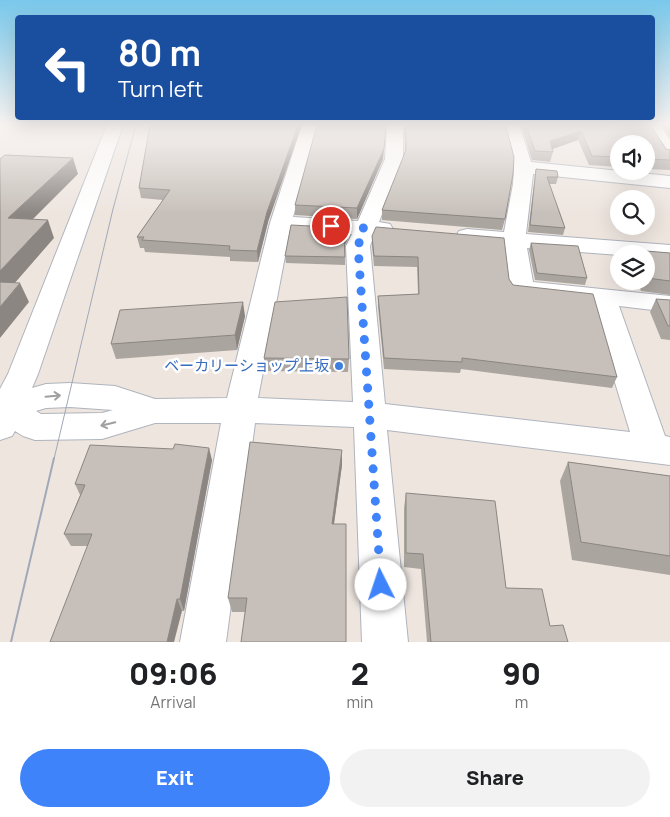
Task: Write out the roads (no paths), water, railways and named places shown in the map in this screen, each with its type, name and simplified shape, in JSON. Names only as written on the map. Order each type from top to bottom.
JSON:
[{"type":"street","points":[[104,155],[23,374],[2,414],[35,427],[102,426],[155,411],[240,410],[369,415],[661,450],[602,296]]},
{"type":"street","points":[[203,642],[240,410],[258,316],[301,155]]},
{"type":"street","points":[[385,642],[358,246],[394,155]]},
{"type":"street","points":[[520,155],[523,167],[523,184],[514,239],[521,289],[670,304]]},
{"type":"street","points":[[523,167],[670,182]]},
{"type":"street","points":[[282,223],[402,231]]},
{"type":"street","points":[[449,234],[670,252]]},
{"type":"tram line","points":[[54,459],[113,209],[128,155]]},
{"type":"tram line","points":[[11,642],[54,458]]},
{"type":"place","name":"ベーカリーショップ上坂","points":[[339,366]]}]
